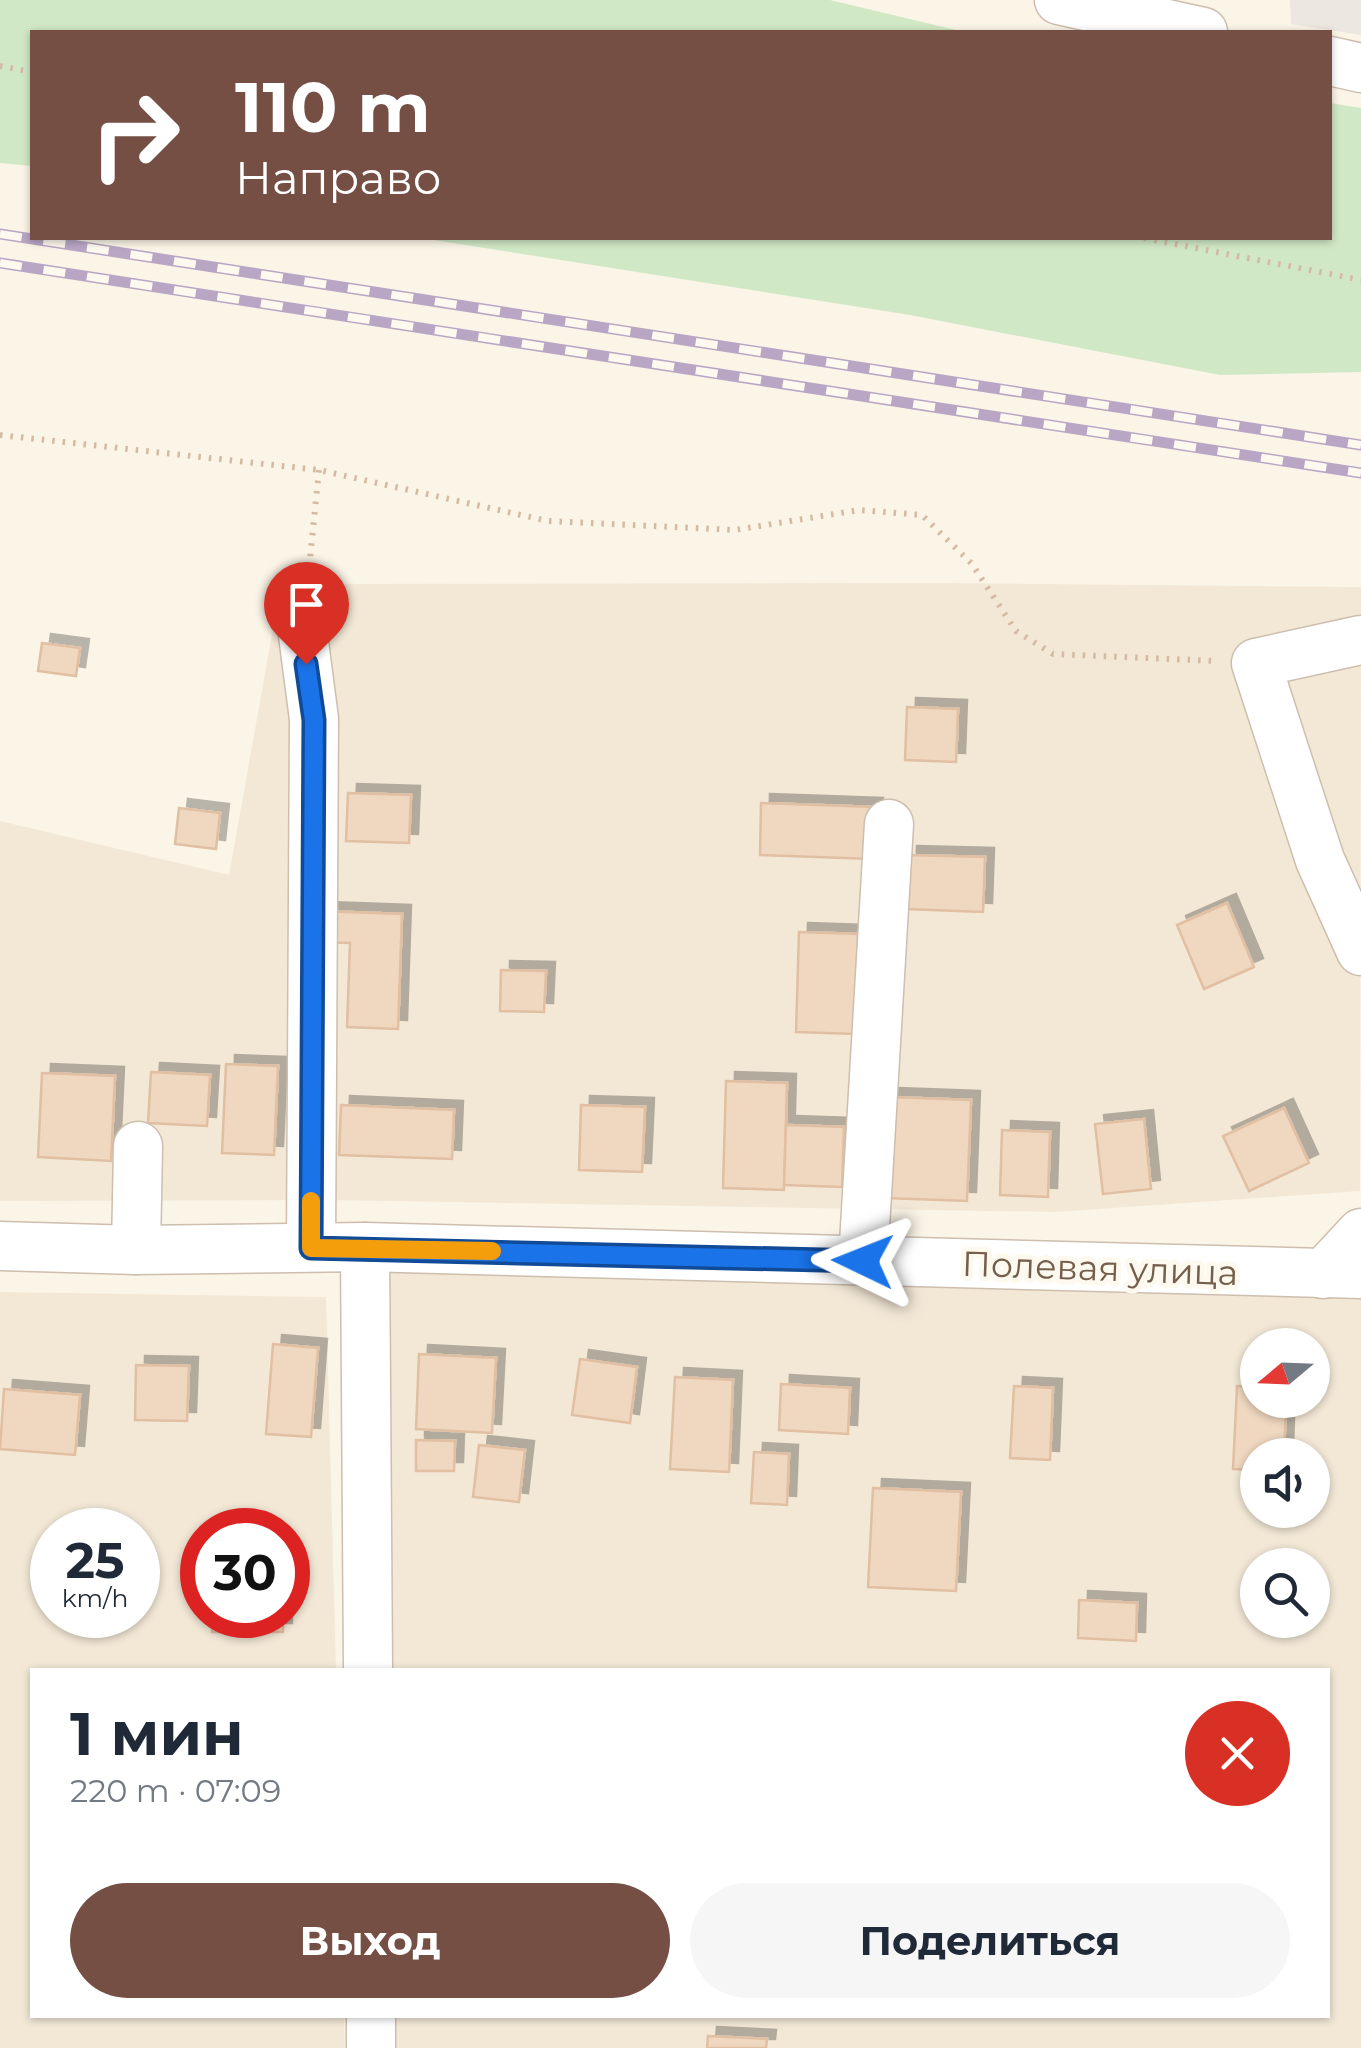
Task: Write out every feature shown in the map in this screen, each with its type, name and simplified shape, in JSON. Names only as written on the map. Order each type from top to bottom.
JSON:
[{"type":"street","points":[[1059,0],[1194,30]]},
{"type":"street","points":[[1332,61],[1361,68]]},
{"type":"street","points":[[303,635],[314,720],[311,1248]]},
{"type":"street","points":[[1361,640],[1256,663],[1320,860],[1361,951]]},
{"type":"street","points":[[863,1261],[888,824]]},
{"type":"street","points":[[136,1250],[138,1146]]},
{"type":"street","points":[[1342,1274],[1361,1234]]},
{"type":"street","name":"Полевая улица","points":[[0,1246],[136,1250],[365,1247],[1342,1274]]},
{"type":"street","points":[[365,1247],[368,1668]]},
{"type":"street","points":[[371,2018],[371,2048]]},
{"type":"path","points":[[0,66],[30,72]]},
{"type":"path","points":[[1154,240],[1361,280]]},
{"type":"path","points":[[0,434],[319,470],[548,520],[734,530],[859,510],[922,516],[972,564],[1016,631],[1053,654],[1256,663]]},
{"type":"path","points":[[303,635],[319,470]]},
{"type":"shaded area","points":[[1290,0],[1361,0],[1361,35],[1291,24]]},
{"type":"shaded area","points":[[281,584],[1361,587],[1360,1191],[1055,1212],[330,1200],[0,1201],[0,821],[229,875]]},
{"type":"shaded area","points":[[383,1267],[1361,1294],[1361,2048],[390,2048],[390,2018],[1330,2018],[1330,1668],[387,1668]]},
{"type":"shaded area","points":[[0,1292],[326,1297],[336,1668],[30,1668],[30,2018],[344,2018],[345,2048],[0,2048]]},
{"type":"green space","points":[[0,0],[830,0],[956,30],[30,30],[30,166],[0,163]]},
{"type":"green space","points":[[1332,103],[1361,108],[1361,372],[1220,375],[910,315],[434,240],[1332,240]]},
{"type":"building","points":[[42,643],[80,648],[76,676],[38,671]]},
{"type":"building","points":[[907,707],[958,709],[956,762],[905,760]]},
{"type":"building","points":[[348,793],[411,795],[409,843],[346,841]]},
{"type":"building","points":[[761,803],[874,807],[873,859],[760,855]]},
{"type":"building","points":[[179,808],[220,813],[216,849],[175,844]]},
{"type":"building","points":[[908,855],[985,857],[983,912],[906,909]]},
{"type":"building","points":[[1227,903],[1254,967],[1204,989],[1177,925]]},
{"type":"building","points":[[320,911],[402,914],[398,1029],[347,1027],[350,943],[319,942]]},
{"type":"building","points":[[799,932],[858,934],[855,1034],[796,1032]]},
{"type":"building","points":[[501,970],[546,971],[544,1012],[500,1011]]},
{"type":"building","points":[[226,1064],[278,1066],[274,1155],[222,1153]]},
{"type":"building","points":[[151,1072],[210,1075],[207,1126],[148,1123]]},
{"type":"building","points":[[42,1073],[115,1076],[111,1161],[38,1157]]},
{"type":"building","points":[[726,1081],[787,1083],[784,1190],[723,1188]]},
{"type":"building","points":[[889,1097],[971,1100],[967,1201],[885,1198]]},
{"type":"building","points":[[341,1105],[454,1110],[452,1159],[339,1155]]},
{"type":"building","points":[[581,1105],[645,1107],[642,1172],[579,1170]]},
{"type":"building","points":[[1284,1108],[1309,1163],[1249,1191],[1223,1136]]},
{"type":"building","points":[[1144,1119],[1151,1189],[1103,1194],[1095,1124]]},
{"type":"building","points":[[786,1125],[844,1127],[842,1187],[784,1185]]},
{"type":"building","points":[[1002,1130],[1050,1132],[1048,1197],[1000,1195]]},
{"type":"building","points":[[273,1344],[318,1348],[311,1437],[266,1434]]},
{"type":"building","points":[[419,1354],[496,1358],[492,1433],[416,1429]]},
{"type":"building","points":[[580,1359],[637,1367],[630,1423],[572,1415]]},
{"type":"building","points":[[136,1365],[189,1366],[187,1421],[135,1420]]},
{"type":"building","points":[[675,1377],[733,1380],[729,1472],[670,1469]]},
{"type":"building","points":[[781,1384],[850,1388],[848,1434],[779,1430]]},
{"type":"building","points":[[1014,1386],[1053,1388],[1050,1460],[1010,1458]]},
{"type":"building","points":[[1237,1386],[1240,1386],[1240,1418],[1285,1418],[1285,1438],[1240,1438],[1240,1469],[1233,1469]]},
{"type":"building","points":[[4,1389],[80,1395],[75,1455],[0,1449]]},
{"type":"building","points":[[416,1440],[455,1441],[454,1471],[416,1471]]},
{"type":"building","points":[[479,1445],[525,1450],[519,1502],[473,1497]]},
{"type":"building","points":[[754,1452],[789,1454],[787,1505],[751,1503]]},
{"type":"building","points":[[873,1488],[961,1492],[956,1591],[868,1587]]},
{"type":"building","points":[[1079,1600],[1137,1603],[1136,1641],[1078,1638]]},
{"type":"building","points":[[708,2036],[767,2039],[766,2048],[707,2048]]},
{"type":"railway","points":[[0,234],[30,239]]},
{"type":"railway","points":[[39,240],[1361,445]]},
{"type":"railway","points":[[0,263],[1361,473]]},
{"type":"slow traffic","points":[[311,1201],[311,1248],[492,1251]]},
{"type":"route","points":[[306,664],[314,720],[311,1248],[863,1261]]}]
